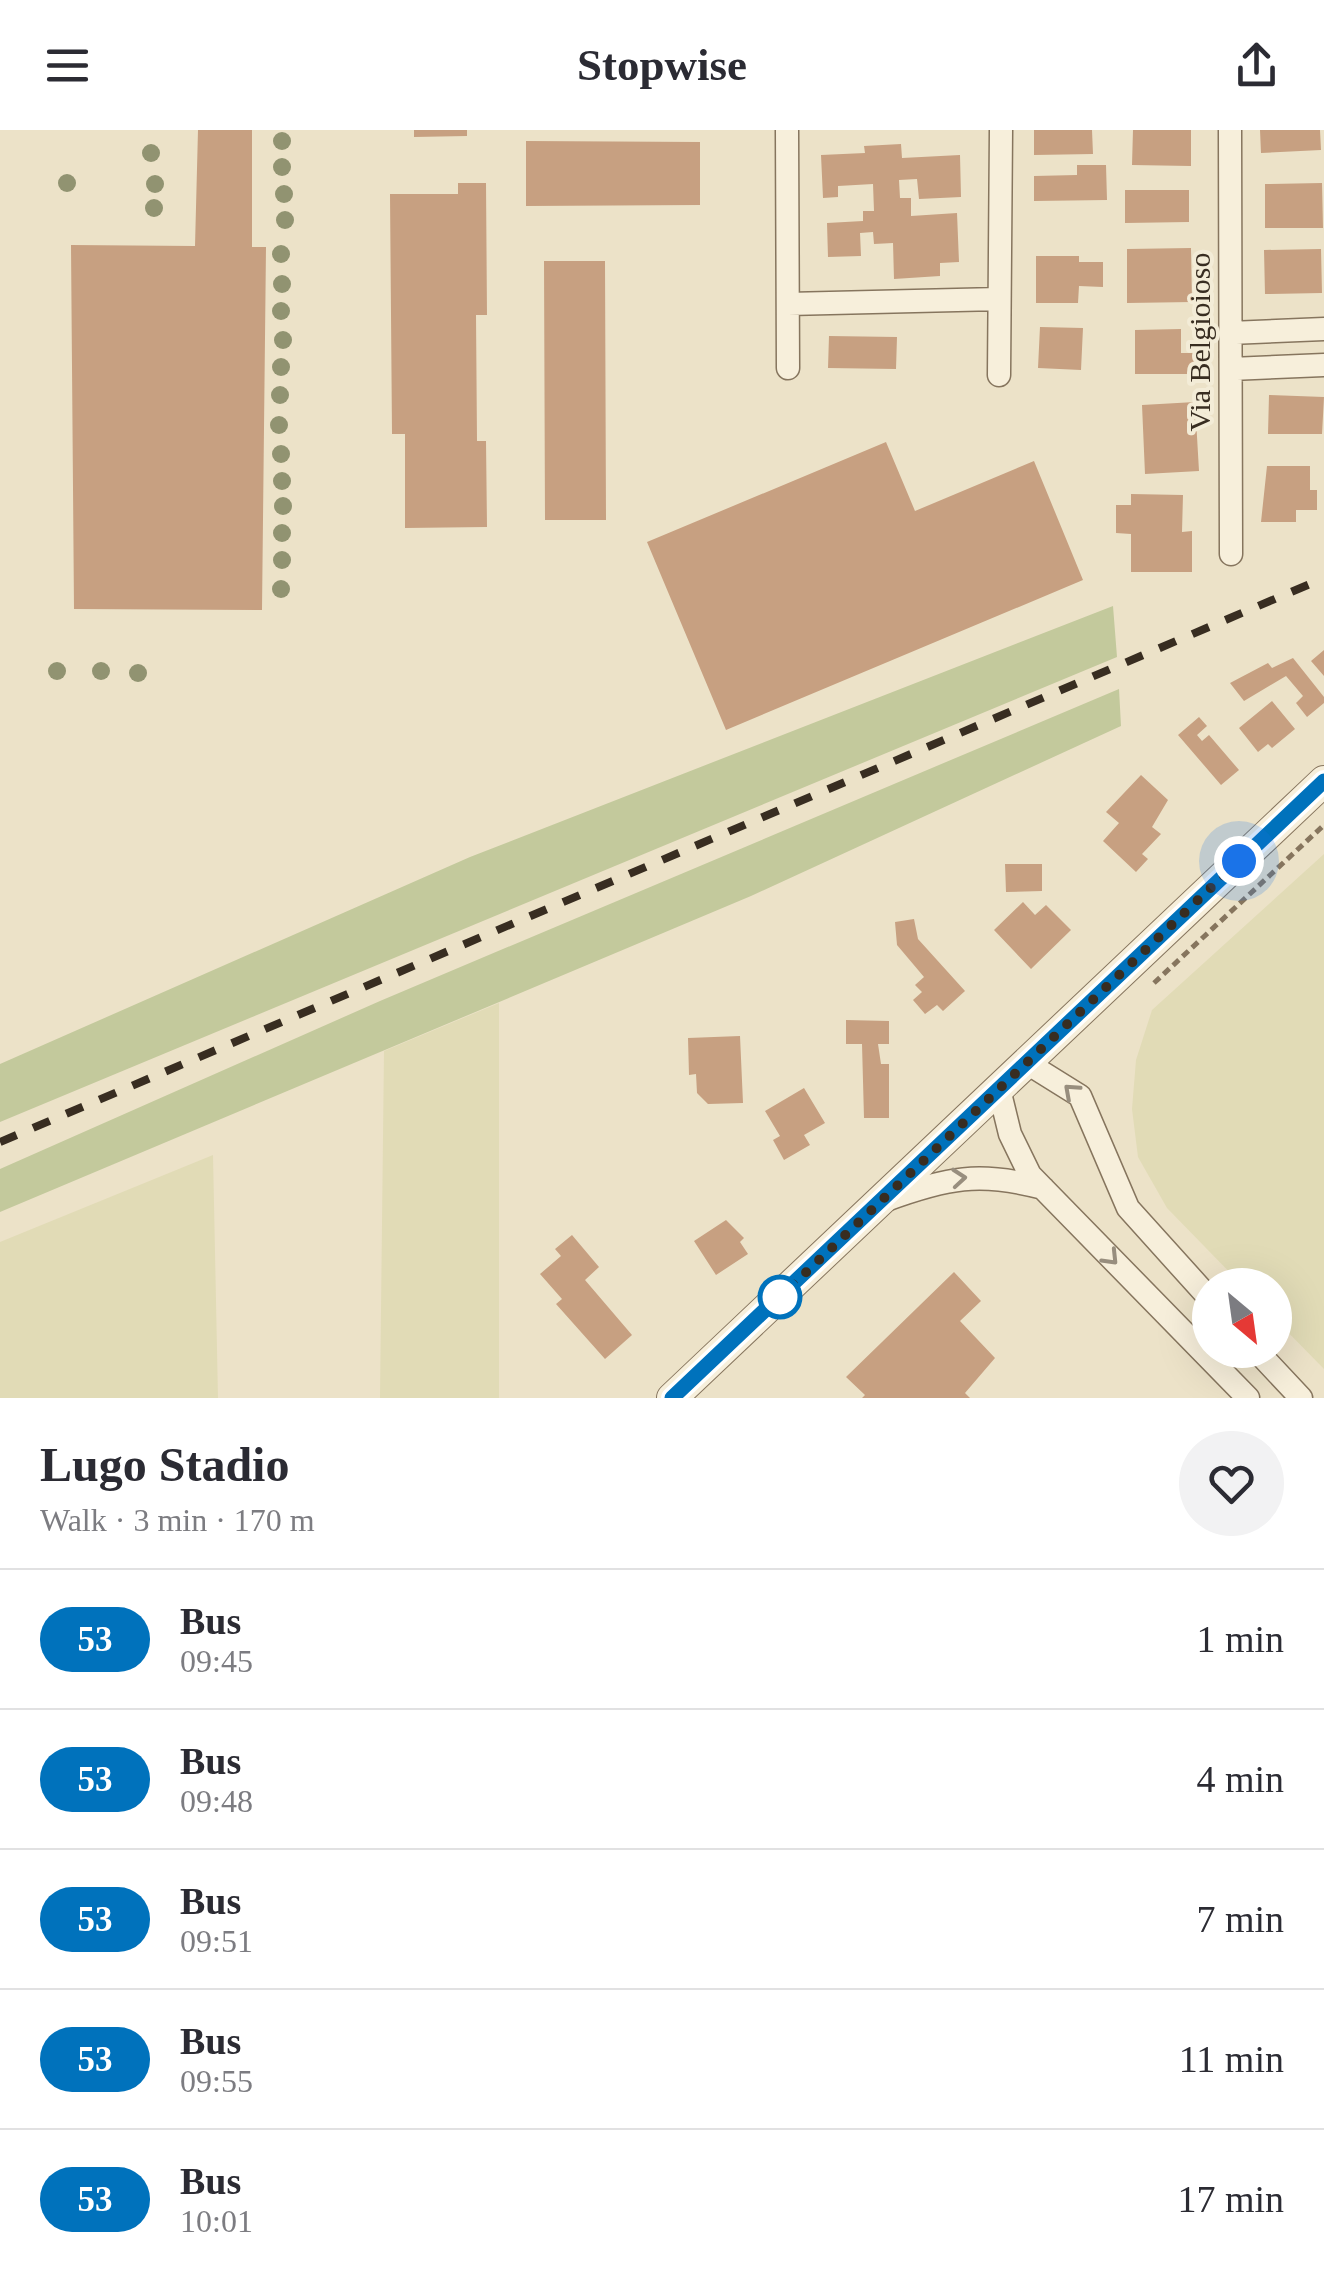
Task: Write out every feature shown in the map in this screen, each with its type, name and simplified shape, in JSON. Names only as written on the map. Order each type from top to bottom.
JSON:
[{"type":"street","points":[[787,130],[788,368]]},
{"type":"street","points":[[998,375],[1000,130]]},
{"type":"street","name":"Via Belgioioso","points":[[1230,130],[1231,554]]},
{"type":"street","points":[[788,304],[999,299]]},
{"type":"street","points":[[1230,333],[1324,329]]},
{"type":"street","points":[[1230,369],[1324,365]]},
{"type":"street","points":[[672,1398],[1324,781]]},
{"type":"street","points":[[1026,1063],[1080,1096],[1128,1208],[1192,1279]]},
{"type":"street","points":[[998,1089],[1010,1134],[1030,1174],[1248,1398]]},
{"type":"street","points":[[879,1203],[943,1180],[995,1178],[1043,1188]]},
{"type":"street","points":[[1273,1368],[1302,1398]]},
{"type":"shaded area","points":[[1324,854],[1324,1369],[1292,1336],[1292,1268],[1225,1268],[1167,1208],[1138,1157],[1132,1109],[1136,1060],[1152,1010]]},
{"type":"shaded area","points":[[499,1003],[499,1398],[380,1398],[384,1051]]},
{"type":"shaded area","points":[[213,1155],[218,1398],[0,1398],[0,1242]]},
{"type":"green space","points":[[1113,606],[1117,657],[0,1122],[0,1064],[470,857]]},
{"type":"green space","points":[[1119,689],[1121,726],[751,896],[0,1212],[0,1169],[380,1001]]},
{"type":"building","points":[[198,130],[252,130],[252,247],[266,247],[262,610],[74,609],[71,245],[195,246]]},
{"type":"building","points":[[414,130],[467,130],[467,136],[414,137]]},
{"type":"building","points":[[1034,130],[1092,130],[1093,154],[1034,155]]},
{"type":"building","points":[[1133,130],[1191,130],[1191,166],[1132,165]]},
{"type":"building","points":[[1260,130],[1320,130],[1321,150],[1261,153]]},
{"type":"building","points":[[526,141],[700,142],[700,205],[526,206]]},
{"type":"building","points":[[901,144],[902,158],[960,155],[961,197],[919,199],[917,179],[899,180],[900,198],[911,198],[911,216],[957,213],[959,262],[940,263],[940,276],[894,279],[893,243],[874,244],[873,232],[860,233],[861,256],[828,257],[827,223],[863,221],[863,211],[874,211],[873,184],[838,186],[838,197],[823,198],[821,155],[865,153],[864,146]]},
{"type":"building","points":[[1077,165],[1106,165],[1107,200],[1034,201],[1034,176],[1077,175]]},
{"type":"building","points":[[458,183],[486,183],[487,315],[476,315],[477,441],[486,441],[487,527],[405,528],[405,434],[392,434],[390,194],[458,194]]},
{"type":"building","points":[[1322,183],[1323,228],[1265,228],[1265,184]]},
{"type":"building","points":[[1125,190],[1189,190],[1189,222],[1125,223]]},
{"type":"building","points":[[1191,248],[1192,302],[1127,303],[1127,249]]},
{"type":"building","points":[[1321,249],[1322,293],[1265,294],[1264,250]]},
{"type":"building","points":[[1036,256],[1079,256],[1079,262],[1103,262],[1103,287],[1079,286],[1078,303],[1036,303]]},
{"type":"building","points":[[544,261],[605,261],[606,520],[545,520]]},
{"type":"building","points":[[1040,327],[1083,328],[1081,370],[1038,368]]},
{"type":"building","points":[[1181,329],[1181,353],[1195,353],[1196,374],[1135,374],[1135,330]]},
{"type":"building","points":[[829,336],[897,337],[896,369],[828,368]]},
{"type":"building","points":[[1269,395],[1324,397],[1322,434],[1268,434]]},
{"type":"building","points":[[1195,402],[1199,471],[1145,474],[1142,405]]},
{"type":"building","points":[[886,442],[915,511],[1034,461],[1083,580],[726,730],[647,542]]},
{"type":"building","points":[[1267,466],[1310,466],[1310,490],[1317,490],[1317,510],[1296,510],[1296,522],[1261,522]]},
{"type":"building","points":[[1131,494],[1183,495],[1182,532],[1192,531],[1192,572],[1131,572],[1131,534],[1116,533],[1116,505],[1131,505]]},
{"type":"building","points":[[1324,650],[1324,676],[1311,661]]},
{"type":"building","points":[[1293,658],[1324,697],[1324,703],[1307,717],[1296,703],[1303,696],[1286,676],[1244,701],[1230,683],[1268,663],[1272,668]]},
{"type":"building","points":[[1272,701],[1295,729],[1272,748],[1268,744],[1258,752],[1239,728]]},
{"type":"building","points":[[1199,717],[1207,726],[1197,735],[1202,741],[1209,735],[1239,770],[1221,785],[1178,735]]},
{"type":"building","points":[[1141,775],[1168,800],[1152,827],[1161,834],[1142,854],[1148,859],[1136,872],[1103,841],[1119,823],[1106,812]]},
{"type":"building","points":[[1005,864],[1042,864],[1042,891],[1006,892]]},
{"type":"building","points":[[1023,902],[1035,915],[1046,905],[1071,930],[1031,969],[994,930]]},
{"type":"building","points":[[914,919],[918,939],[965,991],[943,1011],[937,1005],[925,1014],[913,1000],[922,992],[915,985],[924,977],[897,945],[895,922]]},
{"type":"building","points":[[846,1020],[889,1021],[889,1044],[878,1044],[881,1064],[889,1064],[889,1118],[864,1118],[862,1044],[846,1044]]},
{"type":"building","points":[[740,1036],[743,1103],[708,1104],[697,1093],[696,1074],[689,1075],[688,1038]]},
{"type":"building","points":[[804,1088],[825,1123],[804,1135],[810,1145],[784,1160],[773,1140],[780,1136],[765,1111]]},
{"type":"building","points":[[726,1220],[744,1238],[740,1242],[748,1254],[716,1275],[694,1241]]},
{"type":"building","points":[[572,1235],[599,1267],[585,1280],[632,1335],[605,1359],[556,1304],[562,1299],[540,1274],[561,1256],[555,1249]]},
{"type":"building","points":[[954,1272],[981,1301],[960,1321],[995,1358],[965,1393],[970,1398],[862,1398],[865,1395],[846,1377]]},
{"type":"railway","points":[[0,1142],[1324,578]]},
{"type":"bus line","name":"53","points":[[672,1398],[1324,781]]},
{"type":"route","points":[[780,1297],[1239,861]]}]
